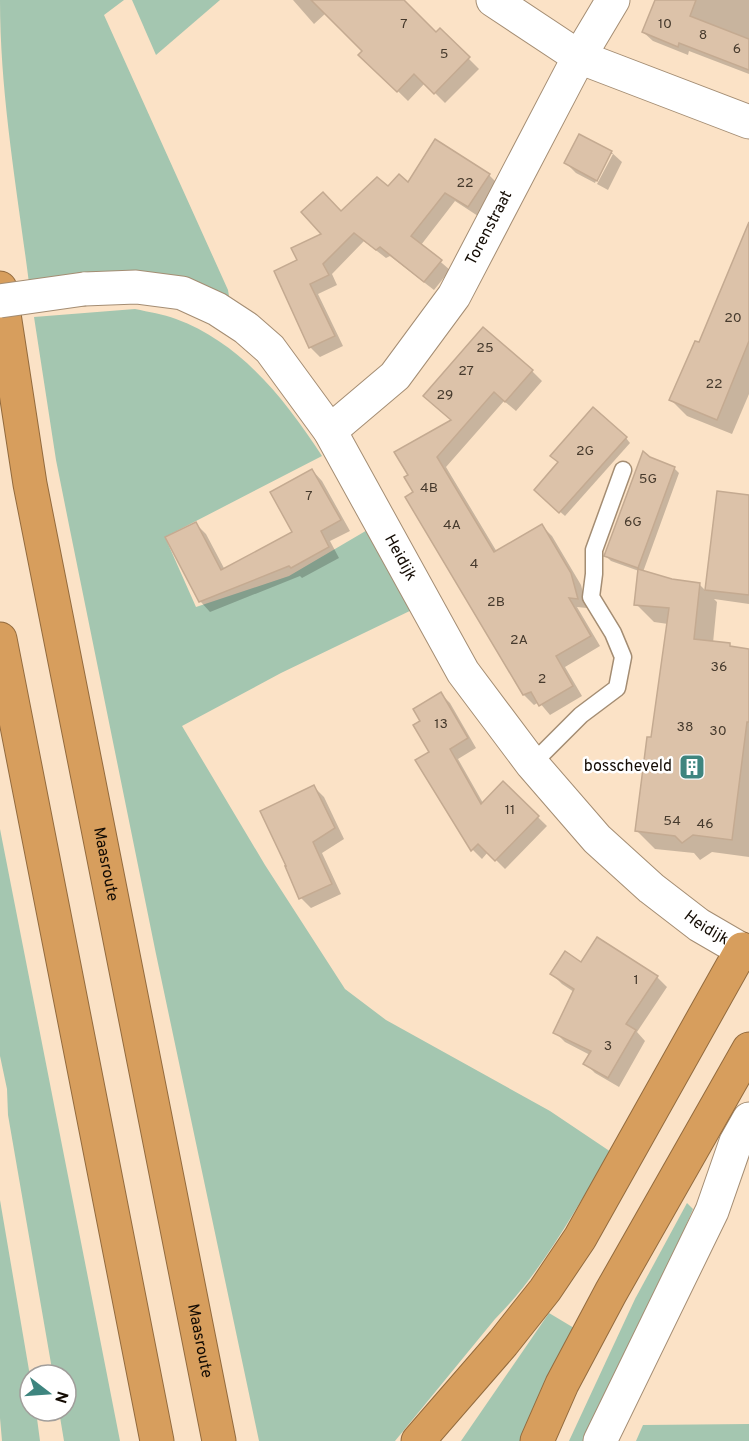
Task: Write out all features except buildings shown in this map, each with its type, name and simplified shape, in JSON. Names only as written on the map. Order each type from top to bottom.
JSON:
[{"type":"highway","name":"Maasroute","points":[[0,288],[30,484],[219,1441]]},
{"type":"highway","points":[[0,639],[157,1441]]},
{"type":"highway","points":[[418,1441],[503,1343],[545,1290],[568,1255],[745,952]]},
{"type":"highway","points":[[537,1441],[562,1384],[611,1292],[749,1049]]},
{"type":"street","points":[[493,0],[579,57],[749,122]]},
{"type":"street","name":"Torenstraat","points":[[330,431],[395,376],[454,296],[579,57],[614,0]]},
{"type":"street","name":"Heidijk","points":[[0,301],[84,289],[136,287],[182,293],[218,309],[246,328],[270,349],[330,431],[464,672],[532,764],[597,839],[651,888],[699,925],[745,952]]},
{"type":"street","points":[[600,1441],[712,1211],[736,1142],[749,1119]]},
{"type":"lane","points":[[532,764],[581,716],[617,688],[623,657],[613,633],[591,597],[594,550],[623,470]]},
{"type":"green space","points":[[0,0],[124,0],[104,15],[228,290],[230,302],[29,283],[6,107]]},
{"type":"green space","points":[[132,0],[220,0],[156,55]]},
{"type":"green space","points":[[135,309],[171,317],[199,329],[241,358],[277,394],[322,456],[165,537],[196,607],[289,576],[369,529],[418,607],[281,673],[182,726],[265,865],[345,989],[386,1020],[550,1111],[611,1152],[558,1239],[528,1281],[395,1441],[259,1441],[156,954],[70,530],[56,460],[34,317]]},
{"type":"green space","points":[[0,829],[120,1441],[64,1441],[61,1423],[78,1423],[78,1363],[51,1363],[0,1056]]},
{"type":"green space","points":[[0,1200],[28,1363],[18,1363],[18,1423],[38,1423],[40,1441],[2,1441],[0,1418]]},
{"type":"green space","points":[[687,1203],[693,1209],[595,1441],[569,1441],[635,1299]]},
{"type":"green space","points":[[549,1313],[579,1331],[529,1441],[461,1441]]},
{"type":"green space","points":[[749,1424],[749,1441],[636,1441],[643,1425]]},
{"type":"place","name":"bosscheveld","points":[[692,767]]}]
